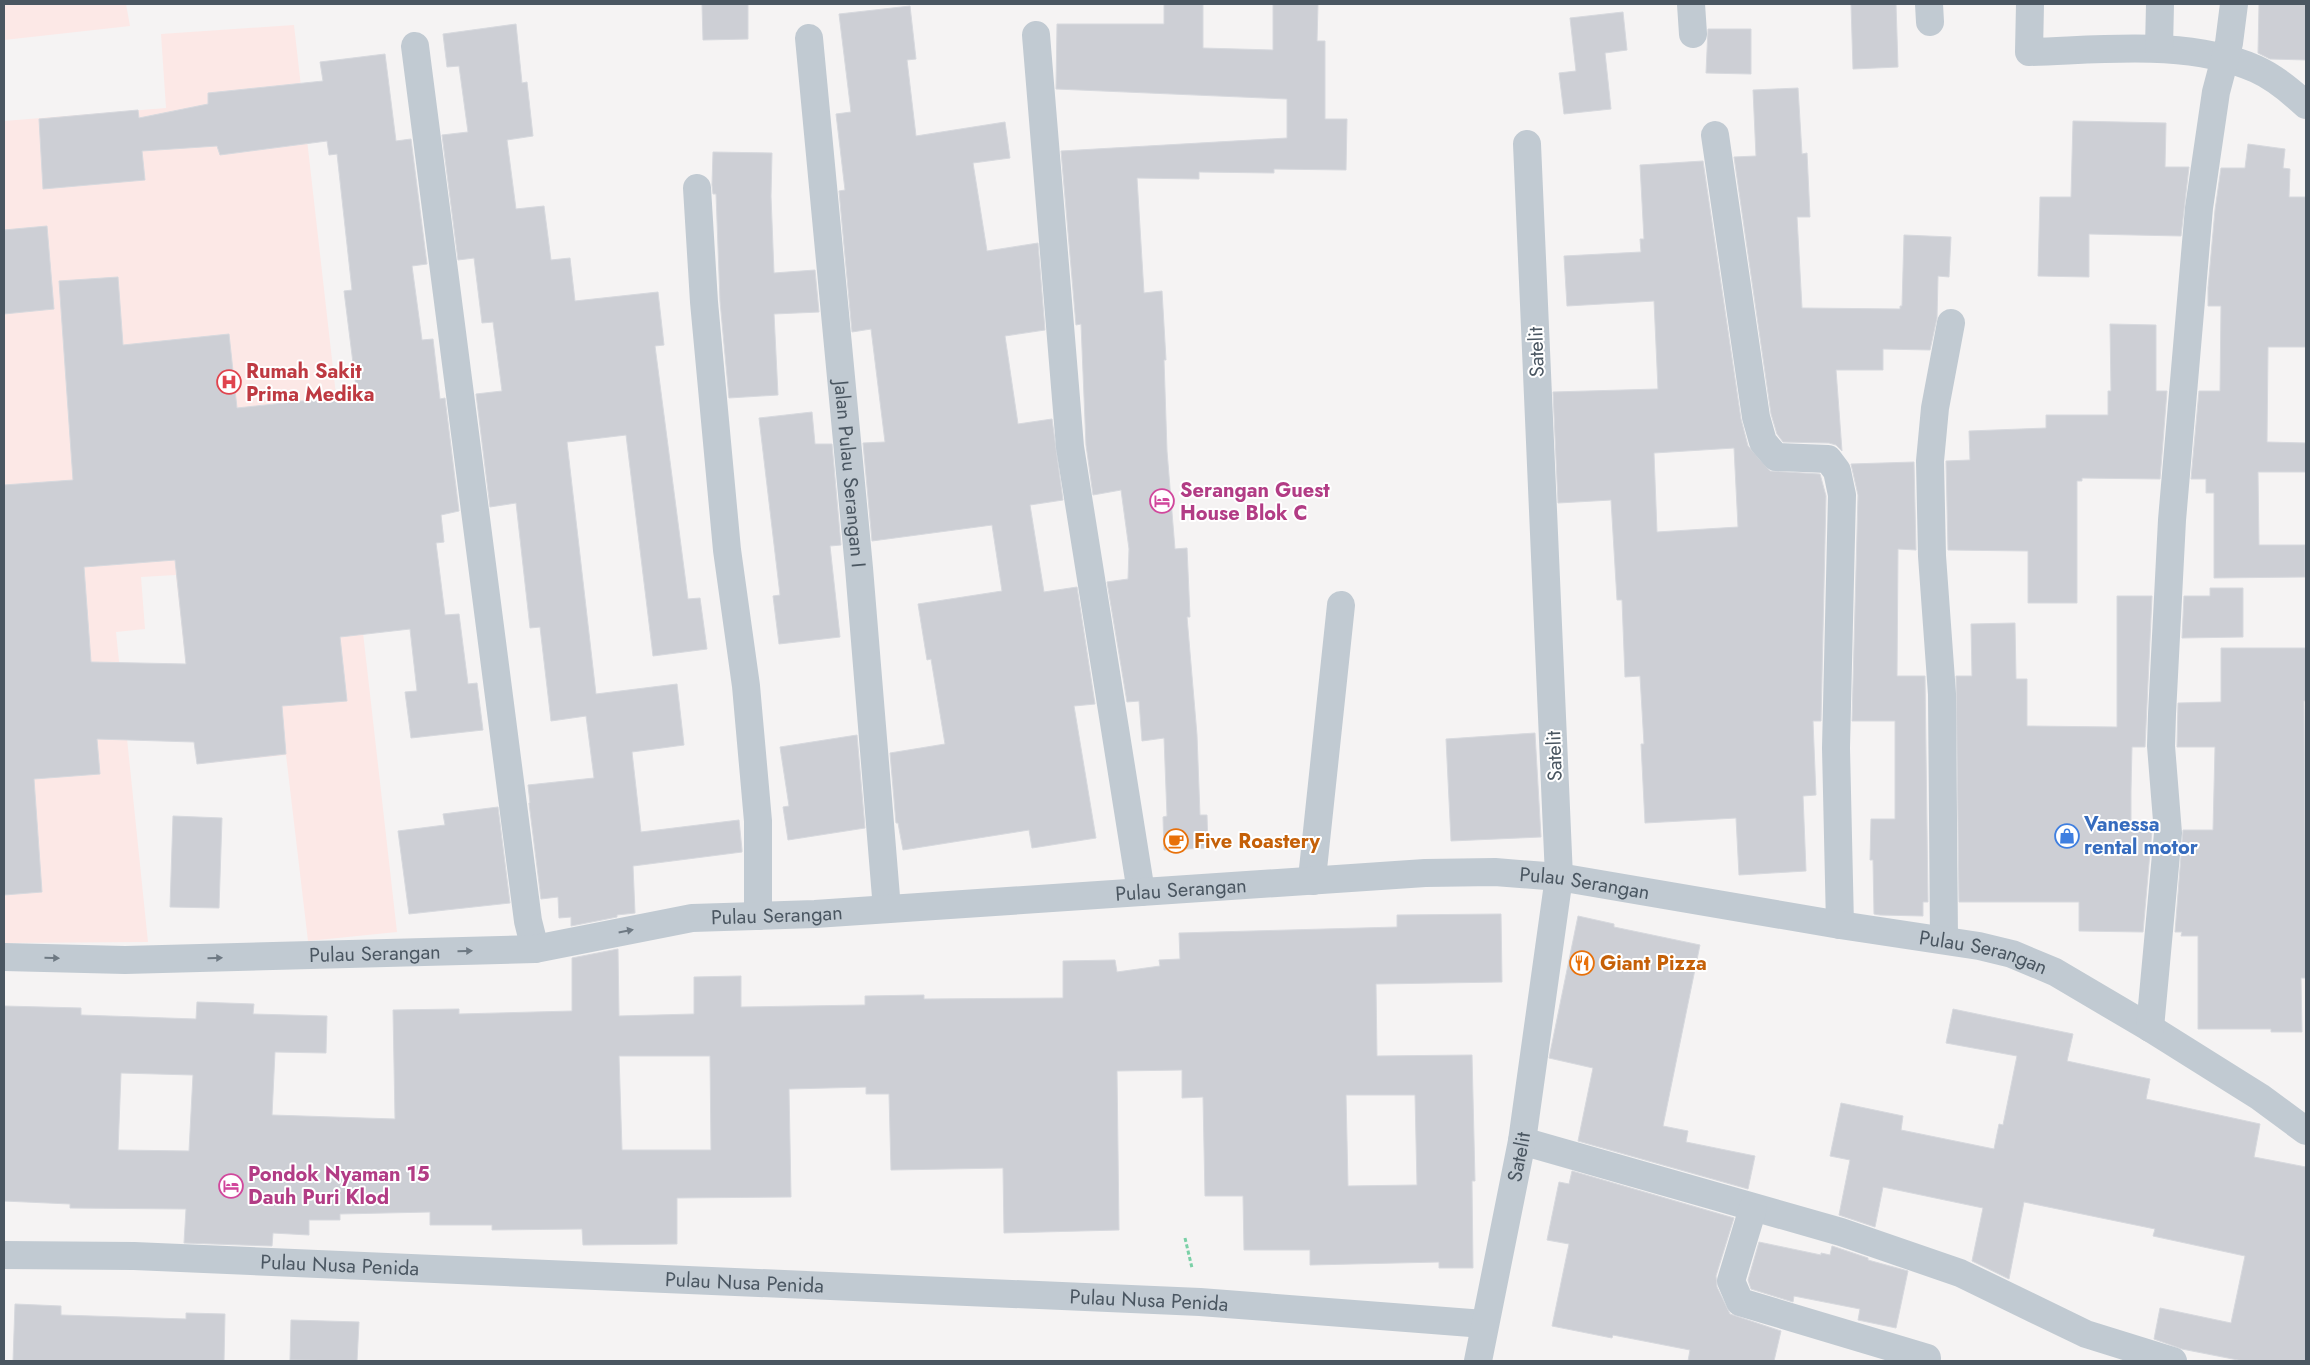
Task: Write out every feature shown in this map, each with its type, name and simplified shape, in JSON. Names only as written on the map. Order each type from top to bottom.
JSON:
[{"type":"street","points":[[1691,4],[1693,34]]},
{"type":"street","points":[[2030,4],[2028,52],[2159,48],[2225,58],[2258,70],[2306,105]]},
{"type":"street","points":[[2159,48],[2160,4]]},
{"type":"street","points":[[2150,1028],[2168,833],[2161,746],[2172,520],[2199,208],[2216,92],[2230,43],[2234,4]]},
{"type":"street","points":[[1036,35],[1070,447],[1141,892]]},
{"type":"street","name":"Jalan Pulau Serangan I","points":[[809,38],[858,558],[887,909]]},
{"type":"street","points":[[415,46],[528,921],[535,949]]},
{"type":"street","points":[[1715,135],[1756,418],[1763,442],[1776,457],[1828,459],[1837,471],[1842,494],[1836,748],[1840,925]]},
{"type":"street","name":"Satelit","points":[[1478,1361],[1522,1141],[1559,878],[1527,144]]},
{"type":"street","points":[[697,188],[704,302],[726,540],[746,686],[758,821],[758,916]]},
{"type":"street","points":[[1944,940],[1942,694],[1932,556],[1930,461],[1935,408],[1952,322]]},
{"type":"street","points":[[1313,881],[1341,606]]},
{"type":"street","name":"Pulau Serangan","points":[[4,957],[125,960],[535,949],[692,918],[887,909],[1458,872],[1495,872],[1559,878],[1840,925],[1944,940],[2012,954],[2055,972],[2150,1028],[2260,1097],[2306,1131]]},
{"type":"street","points":[[1522,1141],[1841,1232],[1960,1273],[2086,1334],[2173,1361]]},
{"type":"street","points":[[1753,1208],[1731,1281],[1740,1302],[1927,1358]]},
{"type":"street","name":"Pulau Nusa Penida","points":[[4,1255],[134,1256],[1190,1302],[1484,1324]]},
{"type":"shaded area","points":[[4,4],[126,4],[130,26],[4,40]]},
{"type":"shaded area","name":"Rumah Sakit Prima Medika","points":[[294,25],[397,932],[308,941],[286,755],[197,764],[176,575],[141,577],[145,629],[116,632],[148,942],[4,943],[4,121],[166,108],[161,34]]},
{"type":"building","points":[[702,4],[748,4],[748,39],[703,40]]},
{"type":"building","points":[[1164,4],[1203,4],[1203,48],[1273,50],[1273,4],[1318,4],[1317,41],[1325,41],[1325,119],[1347,119],[1346,170],[1274,169],[1274,173],[1199,172],[1199,179],[1137,178],[1144,293],[1162,291],[1166,360],[1164,360],[1167,451],[1175,549],[1187,548],[1190,617],[1187,617],[1197,735],[1200,815],[1207,815],[1208,848],[1164,850],[1163,817],[1167,816],[1164,738],[1142,741],[1139,701],[1127,702],[1107,582],[1128,579],[1129,549],[1121,490],[1093,495],[1086,445],[1081,324],[1076,325],[1061,151],[1287,138],[1287,99],[1056,89],[1057,24],[1164,24]]},
{"type":"building","points":[[1851,4],[1896,4],[1898,67],[1853,69]]},
{"type":"building","points":[[2259,4],[2306,4],[2306,60],[2270,59],[2258,53]]},
{"type":"building","points":[[910,6],[916,59],[907,60],[916,136],[1005,122],[1010,158],[973,163],[987,251],[1038,243],[1045,330],[1005,336],[1018,424],[1052,419],[1063,500],[1030,505],[1044,592],[1077,587],[1095,704],[1074,706],[1096,838],[1032,848],[1029,830],[903,850],[898,823],[896,823],[890,753],[945,744],[931,659],[927,660],[918,604],[1002,591],[992,525],[872,541],[863,443],[885,442],[871,329],[852,332],[839,191],[845,190],[836,114],[851,112],[839,14]]},
{"type":"building","points":[[1623,12],[1627,50],[1605,53],[1611,109],[1564,114],[1559,73],[1576,71],[1570,18]]},
{"type":"building","points":[[516,24],[522,83],[527,82],[533,136],[507,140],[516,209],[544,206],[551,260],[570,258],[575,301],[658,292],[664,345],[655,346],[688,599],[700,598],[707,649],[653,656],[626,435],[567,442],[596,694],[677,684],[684,745],[632,752],[641,832],[739,820],[742,850],[742,852],[633,866],[635,913],[617,915],[617,917],[571,926],[571,917],[559,918],[558,897],[541,899],[528,785],[594,778],[586,716],[551,721],[540,627],[530,628],[516,503],[490,507],[476,394],[502,391],[493,322],[482,323],[474,258],[458,260],[442,135],[468,132],[459,66],[447,67],[443,34]]},
{"type":"building","points":[[1708,29],[1751,29],[1751,74],[1706,73]]},
{"type":"building","points":[[385,54],[396,141],[411,139],[427,264],[412,266],[422,340],[433,339],[440,399],[445,398],[459,511],[441,515],[444,542],[436,543],[445,615],[459,614],[468,684],[477,683],[483,730],[411,738],[405,692],[417,691],[410,629],[340,637],[347,701],[282,706],[286,754],[197,764],[194,742],[97,739],[100,774],[34,779],[42,892],[4,895],[4,485],[73,480],[59,281],[118,277],[123,345],[229,334],[237,408],[357,395],[344,291],[352,290],[337,154],[329,155],[327,141],[220,155],[217,146],[142,151],[145,180],[43,189],[39,119],[138,110],[139,118],[208,104],[208,93],[323,81],[320,62]],"holes":[[[175,560],[186,664],[91,662],[84,567]]]},
{"type":"building","points":[[1798,88],[1802,154],[1807,153],[1810,217],[1797,217],[1802,308],[1900,309],[1900,306],[1902,306],[1904,235],[1951,237],[1949,277],[1938,276],[1937,318],[1930,350],[1883,349],[1883,370],[1836,370],[1842,451],[1836,445],[1829,443],[1783,442],[1777,434],[1771,414],[1734,157],[1756,156],[1753,90]]},
{"type":"building","points":[[2073,121],[2166,123],[2165,167],[2189,167],[2181,236],[2089,234],[2089,277],[2038,276],[2040,197],[2071,197]]},
{"type":"building","points":[[2248,144],[2285,149],[2283,168],[2290,169],[2289,197],[2306,197],[2306,347],[2268,347],[2267,442],[2306,443],[2306,472],[2258,472],[2259,545],[2305,545],[2305,577],[2214,578],[2214,493],[2206,493],[2206,479],[2191,479],[2199,391],[2220,391],[2221,306],[2208,306],[2208,288],[2221,168],[2245,168]]},
{"type":"building","points":[[713,152],[772,153],[771,196],[774,273],[815,270],[819,312],[774,314],[778,395],[729,398],[720,301],[716,194],[713,194],[712,185]]},
{"type":"building","points":[[1703,161],[1741,419],[1748,446],[1770,471],[1820,474],[1826,496],[1821,721],[1813,721],[1816,795],[1803,796],[1806,871],[1739,875],[1736,818],[1645,823],[1641,744],[1644,744],[1640,676],[1625,677],[1622,600],[1617,600],[1611,500],[1558,503],[1553,392],[1658,389],[1654,301],[1567,306],[1564,256],[1641,252],[1640,239],[1644,239],[1640,165]],"holes":[[[1734,448],[1738,527],[1657,532],[1654,453]]]},
{"type":"building","points":[[47,226],[54,309],[4,314],[4,230]]},
{"type":"building","points":[[2110,324],[2156,325],[2156,391],[2167,391],[2160,479],[2082,478],[2082,481],[2077,481],[2077,603],[2028,603],[2028,551],[1948,550],[1946,461],[1970,460],[1969,431],[2046,428],[2046,415],[2108,415],[2108,391],[2111,391]]},
{"type":"building","points":[[812,412],[815,444],[832,444],[841,545],[830,546],[840,637],[779,644],[773,596],[780,595],[759,418]]},
{"type":"building","points":[[1914,462],[1916,550],[1898,549],[1897,676],[1925,676],[1928,902],[1923,902],[1923,916],[1880,915],[1874,914],[1873,860],[1870,860],[1871,819],[1895,819],[1895,721],[1852,721],[1858,495],[1851,464]]},
{"type":"building","points":[[2210,588],[2243,588],[2243,637],[2182,638],[2184,596],[2210,596]]},
{"type":"building","points":[[2117,596],[2152,596],[2145,747],[2132,747],[2131,828],[2152,830],[2143,932],[2079,931],[2079,902],[1959,902],[1956,676],[1972,676],[1971,624],[2015,623],[2016,679],[2027,679],[2027,726],[2117,727]]},
{"type":"building","points":[[2221,648],[2306,648],[2306,701],[2304,701],[2306,978],[2301,978],[2302,1032],[2271,1032],[2271,1029],[2198,1029],[2198,936],[2181,936],[2182,932],[2175,932],[2183,830],[2213,830],[2215,747],[2177,747],[2178,703],[2221,702]]},
{"type":"building","points":[[1535,733],[1541,837],[1451,841],[1446,739]]},
{"type":"building","points":[[857,735],[865,828],[788,840],[783,807],[789,806],[780,747]]},
{"type":"building","points":[[498,807],[510,903],[409,914],[398,831],[445,825],[443,814]]},
{"type":"building","points":[[173,816],[222,818],[219,908],[170,907]]},
{"type":"building","points":[[1501,914],[1502,982],[1376,984],[1377,1056],[1472,1055],[1475,1181],[1472,1181],[1473,1268],[1439,1268],[1439,1262],[1310,1265],[1310,1250],[1244,1250],[1243,1196],[1205,1196],[1203,1097],[1182,1098],[1182,1070],[1117,1071],[1119,1230],[1004,1233],[1003,1168],[891,1170],[889,1094],[866,1094],[866,1087],[789,1089],[791,1197],[677,1198],[677,1244],[583,1245],[582,1229],[492,1230],[492,1225],[430,1225],[430,1212],[340,1214],[340,1220],[309,1220],[309,1235],[273,1233],[272,1246],[184,1243],[186,1209],[70,1208],[70,1204],[4,1201],[4,1006],[81,1008],[81,1015],[196,1019],[197,1002],[254,1004],[253,1014],[327,1016],[326,1053],[275,1052],[272,1115],[395,1119],[393,1010],[459,1009],[459,1014],[572,1011],[572,958],[618,949],[619,1016],[694,1014],[694,977],[741,976],[741,1007],[865,1005],[865,996],[924,995],[924,999],[1063,998],[1063,961],[1115,960],[1117,972],[1160,966],[1159,960],[1180,959],[1179,933],[1397,927],[1397,915]],"holes":[[[619,1056],[710,1056],[711,1150],[622,1150]],[[121,1073],[193,1075],[189,1151],[118,1150]],[[1346,1095],[1415,1095],[1417,1185],[1348,1186]]]},
{"type":"building","points":[[1578,916],[1614,924],[1614,927],[1700,945],[1663,1126],[1688,1131],[1686,1142],[1755,1156],[1748,1189],[1578,1141],[1593,1068],[1549,1058]]},
{"type":"building","points":[[1953,1009],[2073,1034],[2067,1061],[2150,1079],[2146,1099],[2260,1124],[2254,1157],[2306,1167],[2306,1361],[2243,1361],[2182,1349],[2154,1339],[2160,1308],[2231,1323],[2245,1256],[2153,1236],[2155,1229],[2024,1202],[2009,1279],[1972,1261],[1983,1208],[1883,1187],[1875,1227],[1839,1215],[1850,1160],[1830,1156],[1841,1103],[1903,1116],[1901,1130],[1994,1149],[1999,1124],[2003,1125],[2017,1056],[1946,1043]]},
{"type":"building","points":[[1572,1171],[1734,1218],[1716,1276],[1717,1287],[1730,1314],[1781,1331],[1774,1361],[1688,1361],[1690,1350],[1613,1335],[1612,1338],[1552,1326],[1569,1244],[1547,1240],[1559,1182],[1569,1184]]},
{"type":"building","points":[[1759,1242],[1821,1255],[1821,1253],[1830,1255],[1832,1246],[1868,1258],[1868,1260],[1908,1271],[1896,1328],[1858,1320],[1860,1309],[1794,1296],[1793,1302],[1751,1289],[1748,1280]]},
{"type":"building","points":[[15,1304],[61,1306],[61,1315],[186,1319],[186,1313],[225,1314],[224,1361],[13,1361]]},
{"type":"building","points":[[291,1320],[359,1322],[357,1361],[290,1360]]},
{"type":"place","name":"Rumah Sakit Prima Medika","points":[[229,382]]},
{"type":"place","name":"Serangan Guest House Blok C","points":[[1162,501]]},
{"type":"place","name":"Vanessa rental motor","points":[[2067,836]]},
{"type":"place","name":"Five Roastery","points":[[1176,841]]},
{"type":"place","name":"Giant Pizza","points":[[1582,963]]},
{"type":"place","name":"Pondok Nyaman 15 Dauh Puri Klod","points":[[231,1186]]}]
